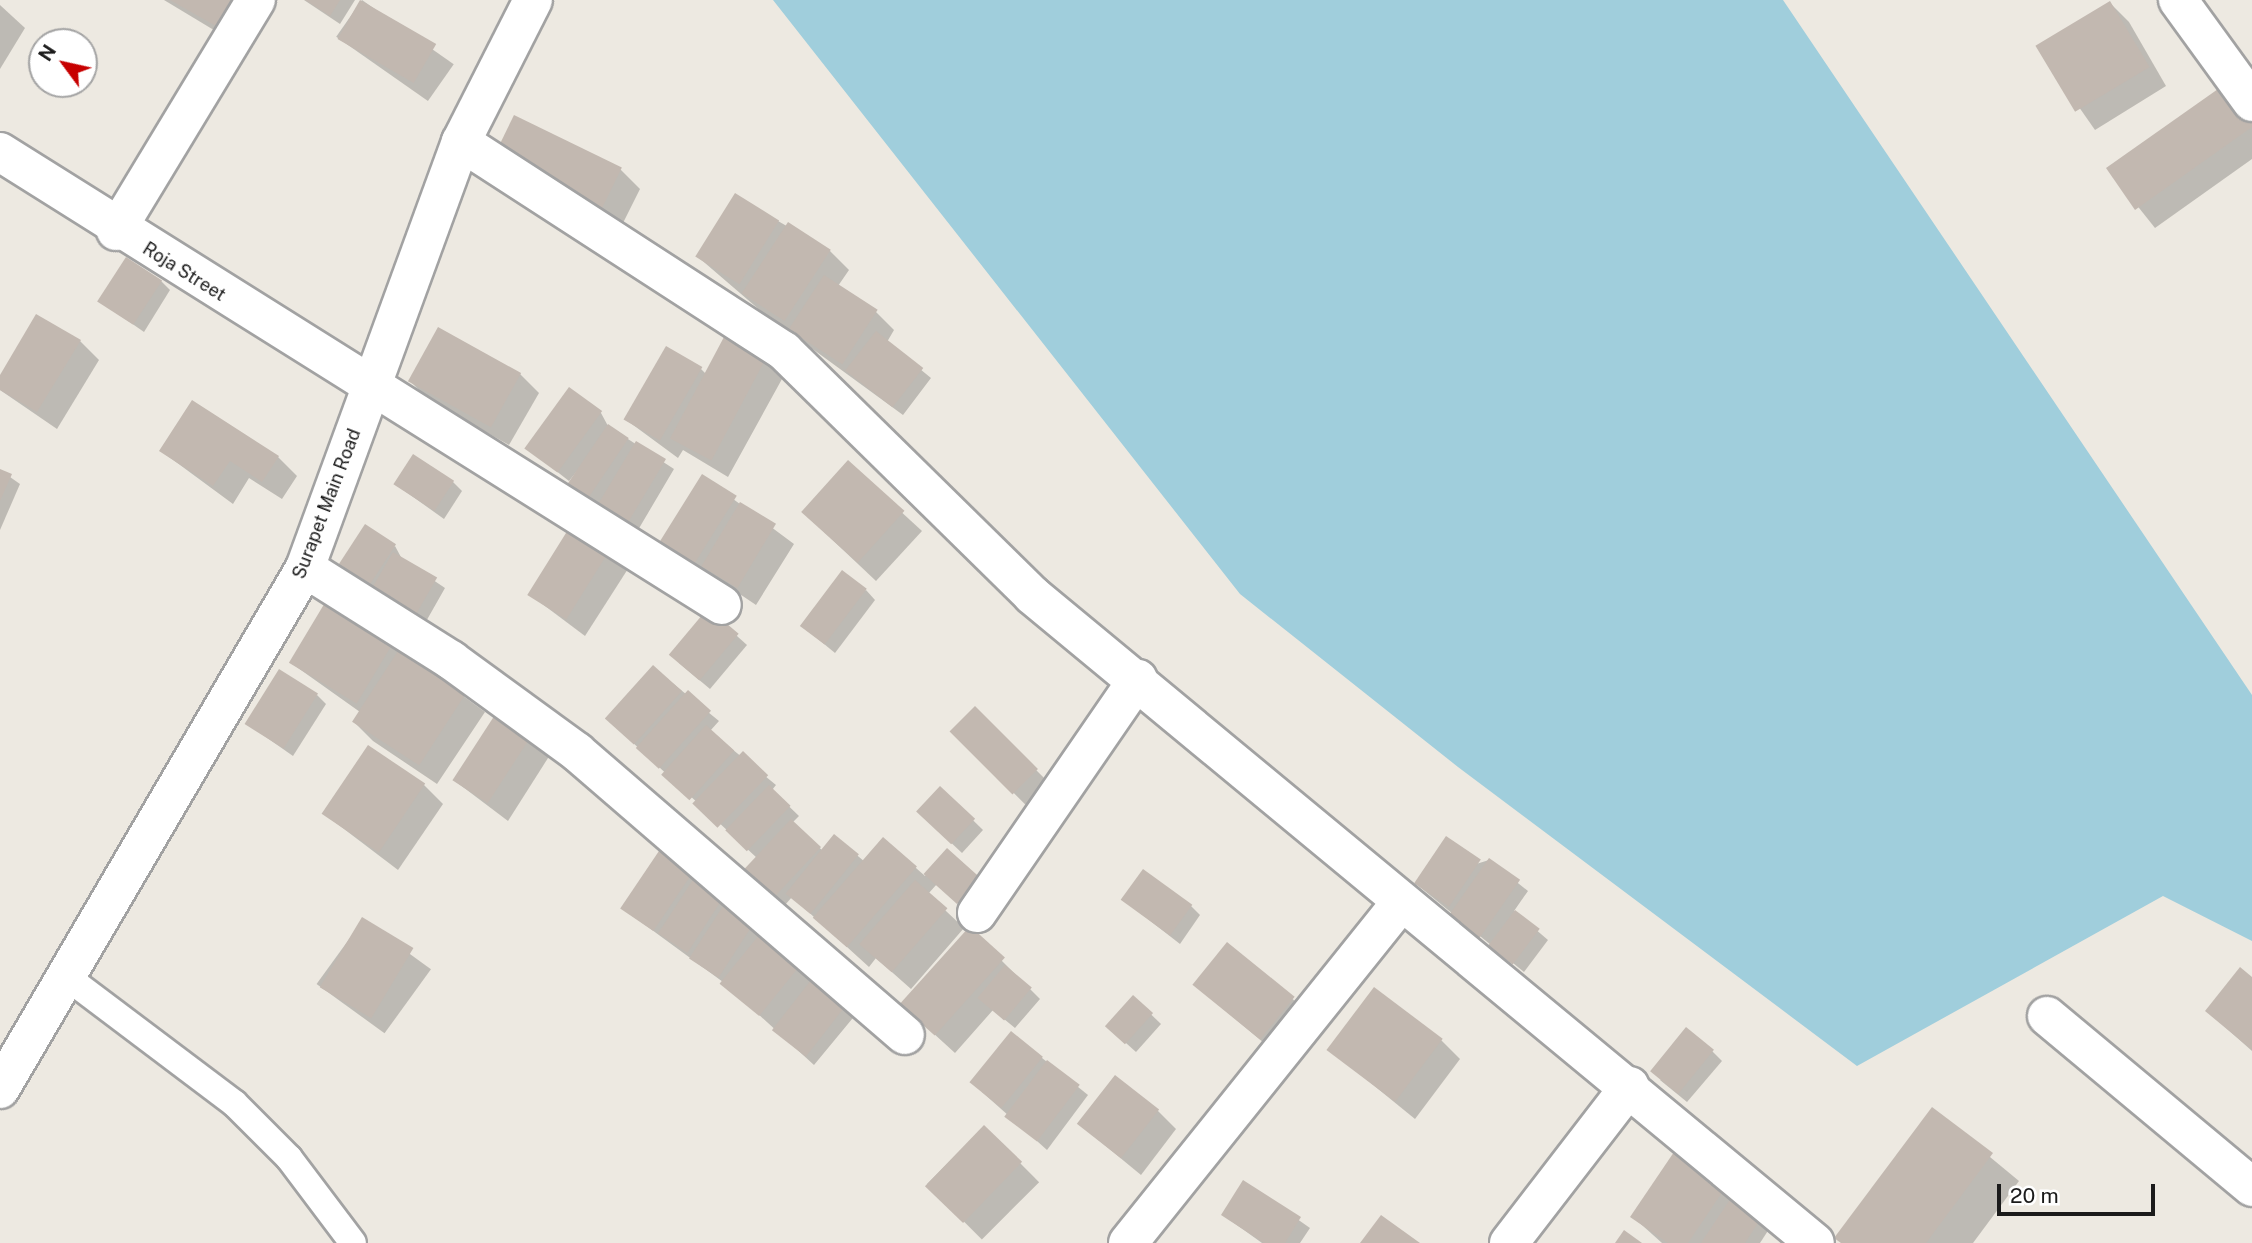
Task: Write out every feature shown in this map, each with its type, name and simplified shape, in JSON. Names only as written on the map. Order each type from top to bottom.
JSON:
[{"type":"street","points":[[116,231],[256,0]]},
{"type":"street","name":"Surapet Main Road","points":[[0,1088],[68,978],[305,568],[461,142],[533,0]]},
{"type":"street","points":[[2178,0],[2252,102]]},
{"type":"street","points":[[461,142],[783,351],[1032,595],[1138,679],[1399,905],[1629,1087],[1815,1243]]},
{"type":"street","name":"Roja Street","points":[[0,152],[116,231],[722,605]]},
{"type":"street","points":[[305,568],[451,660],[577,752],[905,1035]]},
{"type":"street","points":[[977,913],[1138,679]]},
{"type":"street","points":[[1128,1243],[1399,905]]},
{"type":"street","points":[[2047,1016],[2252,1186]]},
{"type":"street","points":[[1509,1243],[1629,1087]]},
{"type":"lane","points":[[68,978],[234,1103],[289,1158],[353,1243]]},
{"type":"water","points":[[773,0],[1783,0],[2252,695],[2252,941],[2163,896],[1857,1066],[1458,767],[1240,594]]},
{"type":"building","points":[[170,0],[239,0],[223,30]]},
{"type":"building","points":[[305,0],[340,0],[330,16]]},
{"type":"building","points":[[360,0],[436,44],[414,83],[338,39]]},
{"type":"building","points":[[2110,1],[2150,67],[2075,112],[2035,46]]},
{"type":"building","points":[[2228,82],[2252,116],[2252,127],[2135,210],[2106,168]]},
{"type":"building","points":[[514,115],[622,168],[600,213],[492,160]]},
{"type":"building","points":[[735,193],[779,221],[739,284],[695,257]]},
{"type":"building","points":[[788,222],[831,250],[784,321],[742,293]]},
{"type":"building","points":[[126,257],[162,280],[133,325],[97,301]]},
{"type":"building","points":[[824,275],[878,310],[842,364],[789,330]]},
{"type":"building","points":[[36,314],[81,340],[37,412],[0,390],[0,375]]},
{"type":"building","points":[[438,327],[521,373],[491,427],[408,381]]},
{"type":"building","points":[[876,331],[923,368],[892,407],[845,370]]},
{"type":"building","points":[[724,337],[765,359],[712,461],[670,439]]},
{"type":"building","points":[[666,346],[702,367],[660,441],[624,420]]},
{"type":"building","points":[[569,387],[602,411],[557,473],[524,448]]},
{"type":"building","points":[[192,400],[279,456],[262,482],[230,461],[213,486],[159,451]]},
{"type":"building","points":[[608,424],[629,438],[586,502],[565,488]]},
{"type":"building","points":[[636,441],[666,459],[628,522],[598,504]]},
{"type":"building","points":[[413,454],[454,481],[434,511],[393,484]]},
{"type":"building","points":[[848,460],[904,511],[858,563],[801,512]]},
{"type":"building","points":[[0,469],[12,474],[0,501]]},
{"type":"building","points":[[702,474],[737,496],[691,570],[656,548]]},
{"type":"building","points":[[740,502],[776,524],[737,588],[701,566]]},
{"type":"building","points":[[576,517],[615,541],[566,619],[527,595]]},
{"type":"building","points":[[365,524],[396,544],[368,588],[337,568]]},
{"type":"building","points":[[393,552],[437,578],[414,617],[370,592]]},
{"type":"building","points":[[842,570],[867,589],[825,645],[800,626]]},
{"type":"building","points":[[326,601],[394,642],[357,703],[289,663]]},
{"type":"building","points":[[708,608],[739,634],[699,680],[669,655]]},
{"type":"building","points":[[400,648],[467,692],[419,765],[352,722]]},
{"type":"building","points":[[653,665],[682,691],[634,745],[605,719]]},
{"type":"building","points":[[279,669],[318,693],[284,748],[245,724]]},
{"type":"building","points":[[688,690],[711,711],[659,769],[636,748]]},
{"type":"building","points":[[502,704],[537,727],[488,803],[452,780]]},
{"type":"building","points":[[975,706],[1038,769],[1012,794],[950,731]]},
{"type":"building","points":[[706,725],[734,750],[689,800],[661,775]]},
{"type":"building","points":[[368,745],[425,784],[379,852],[322,814]]},
{"type":"building","points":[[743,751],[768,775],[717,828],[692,804]]},
{"type":"building","points":[[769,785],[791,806],[747,851],[725,830]]},
{"type":"building","points":[[940,786],[975,819],[951,844],[916,812]]},
{"type":"building","points":[[791,819],[821,847],[774,897],[744,869]]},
{"type":"building","points":[[834,834],[859,854],[810,914],[786,894]]},
{"type":"building","points":[[1446,836],[1481,859],[1449,907],[1414,883]]},
{"type":"building","points":[[883,837],[917,867],[847,947],[813,918]]},
{"type":"building","points":[[661,848],[694,870],[653,931],[620,909]]},
{"type":"building","points":[[947,848],[980,878],[957,904],[924,874]]},
{"type":"building","points":[[1489,858],[1520,880],[1479,938],[1448,916]]},
{"type":"building","points":[[700,869],[729,888],[687,953],[658,934]]},
{"type":"building","points":[[1143,869],[1192,905],[1170,936],[1121,900]]},
{"type":"building","points":[[915,880],[947,908],[892,972],[859,944]]},
{"type":"building","points":[[731,894],[760,913],[718,978],[689,959]]},
{"type":"building","points":[[1515,910],[1540,929],[1513,965],[1488,946]]},
{"type":"building","points":[[362,917],[413,948],[371,1018],[320,987]]},
{"type":"building","points":[[768,924],[808,956],[759,1016],[720,984]]},
{"type":"building","points":[[970,926],[1005,957],[935,1035],[900,1004]]},
{"type":"building","points":[[1227,942],[1295,997],[1260,1039],[1192,985]]},
{"type":"building","points":[[1005,965],[1032,987],[1004,1020],[977,998]]},
{"type":"building","points":[[2240,967],[2252,977],[2252,1050],[2205,1011]]},
{"type":"building","points":[[815,975],[849,1001],[806,1057],[772,1030]]},
{"type":"building","points":[[1374,987],[1443,1039],[1395,1102],[1326,1050]]},
{"type":"building","points":[[1133,995],[1153,1013],[1125,1044],[1105,1026]]},
{"type":"building","points":[[1686,1027],[1714,1050],[1678,1094],[1650,1071]]},
{"type":"building","points":[[1011,1031],[1043,1057],[1001,1108],[969,1082]]},
{"type":"building","points":[[1047,1060],[1080,1085],[1037,1141],[1004,1117]]},
{"type":"building","points":[[1115,1075],[1159,1109],[1121,1158],[1077,1124]]},
{"type":"building","points":[[1932,1107],[1993,1153],[1926,1243],[1841,1243],[1834,1238]]},
{"type":"building","points":[[984,1125],[1022,1162],[963,1223],[925,1186]]},
{"type":"building","points":[[1674,1152],[1725,1188],[1688,1243],[1668,1243],[1630,1217]]},
{"type":"building","points":[[1243,1180],[1301,1217],[1285,1243],[1264,1243],[1221,1215]]},
{"type":"building","points":[[1735,1192],[1765,1212],[1745,1243],[1701,1243]]},
{"type":"building","points":[[1381,1215],[1420,1243],[1360,1243]]},
{"type":"building","points":[[1624,1230],[1642,1243],[1615,1243]]}]
